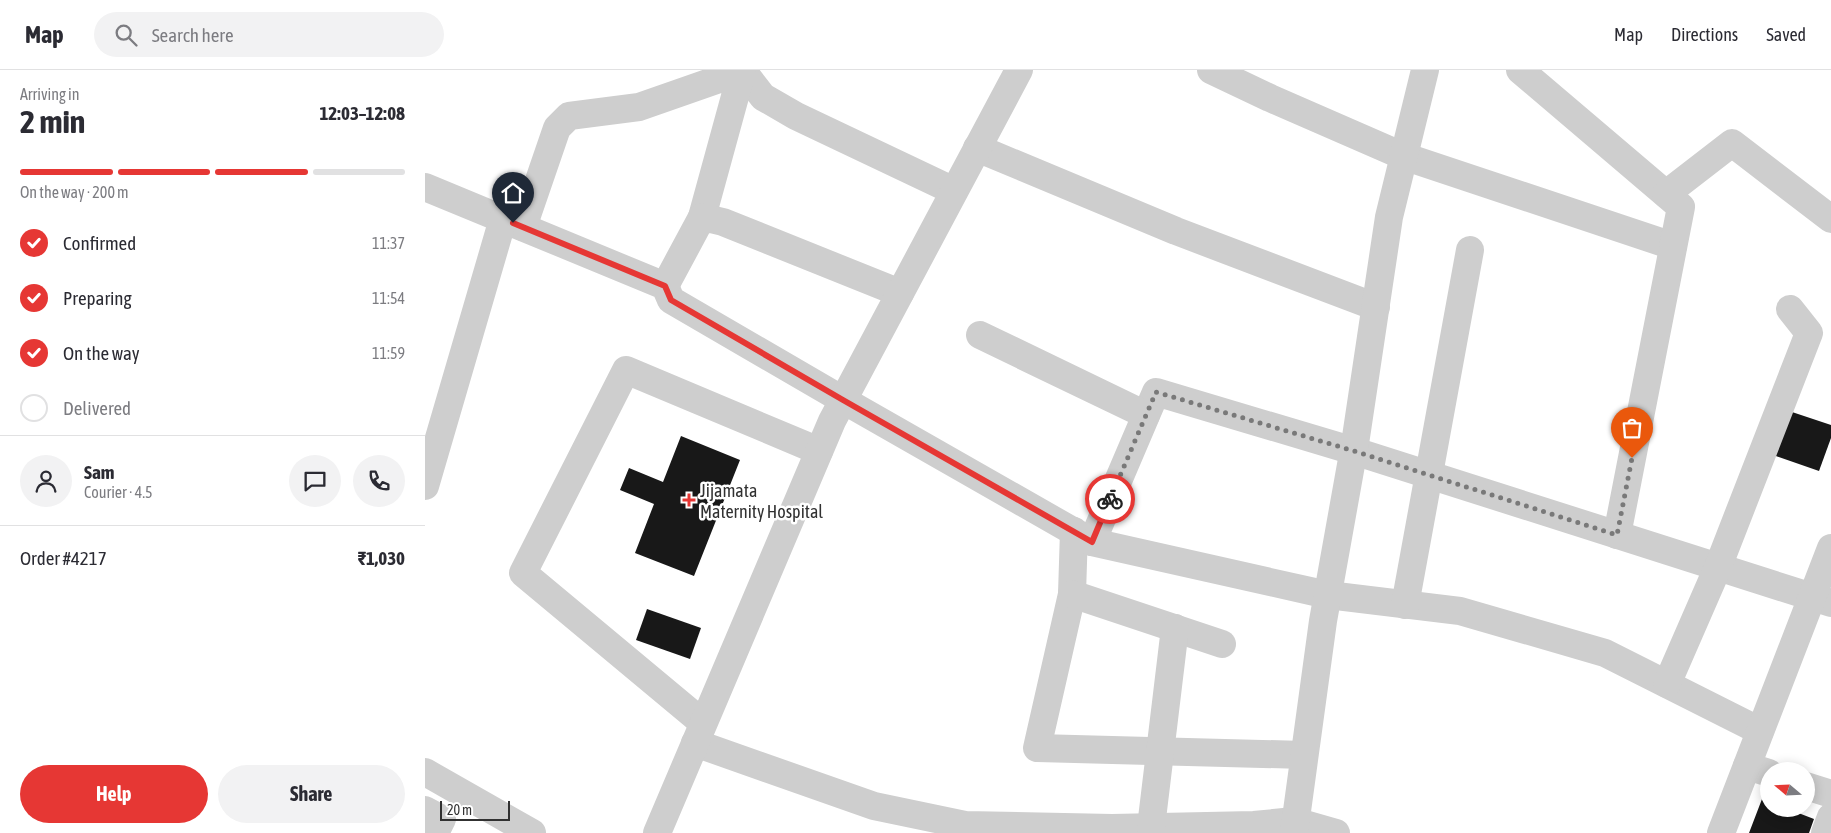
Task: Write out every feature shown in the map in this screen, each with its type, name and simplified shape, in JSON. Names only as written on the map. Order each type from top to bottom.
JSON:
[{"type":"street","points":[[742,70],[763,97],[797,116],[954,191]]},
{"type":"street","points":[[665,286],[702,217],[742,70]]},
{"type":"street","points":[[425,486],[513,223],[557,128],[569,116],[639,107],[742,70]]},
{"type":"street","points":[[657,833],[819,451],[843,400],[1019,70]]},
{"type":"street","points":[[1211,70],[1403,156],[1673,246]]},
{"type":"street","points":[[1294,827],[1328,595],[1354,451],[1389,216],[1425,70]]},
{"type":"street","points":[[1520,70],[1681,207],[1617,535]]},
{"type":"street","points":[[1666,194],[1732,142],[1831,219]]},
{"type":"street","points":[[977,148],[1176,231],[1375,307]]},
{"type":"street","points":[[425,188],[665,286],[671,300],[1083,536],[1328,595],[1460,611],[1605,653],[1760,731]]},
{"type":"street","points":[[702,217],[723,222],[900,293]]},
{"type":"street","points":[[1405,605],[1470,250]]},
{"type":"street","points":[[1667,684],[1717,567],[1809,334],[1791,309]]},
{"type":"street","points":[[980,335],[1146,415]]},
{"type":"street","points":[[819,451],[626,370],[523,572],[699,733],[874,806],[965,824],[1151,827],[1254,825],[1294,827],[1336,833]]},
{"type":"street","points":[[1304,756],[1037,748],[1072,594],[1083,536],[1156,392],[1354,451],[1821,600]]},
{"type":"street","points":[[1721,833],[1758,770],[1760,731],[1821,600],[1831,548]]},
{"type":"street","points":[[1072,594],[1222,644]]},
{"type":"street","points":[[1151,827],[1175,628]]},
{"type":"street","points":[[425,772],[532,833]]},
{"type":"street","points":[[1815,789],[1831,794]]},
{"type":"street","points":[[425,810],[441,819],[435,833]]},
{"type":"street","points":[[1825,833],[1831,817]]},
{"type":"building","points":[[1789,411],[1831,425],[1831,438],[1819,471],[1773,455]]},
{"type":"building","points":[[681,436],[740,460],[694,576],[635,553],[654,504],[620,490],[629,468],[663,482]]},
{"type":"building","points":[[647,609],[701,628],[690,659],[636,640]]},
{"type":"building","points":[[1760,804],[1760,818],[1814,819],[1809,833],[1749,833]]},
{"type":"way so far","points":[[1110,499],[1156,392],[1354,451],[1617,535],[1632,458]]},
{"type":"place","name":"Jijamata Maternity Hospital","points":[[689,500]]},
{"type":"route","points":[[513,223],[665,286],[671,300],[1092,542],[1110,499]]}]
